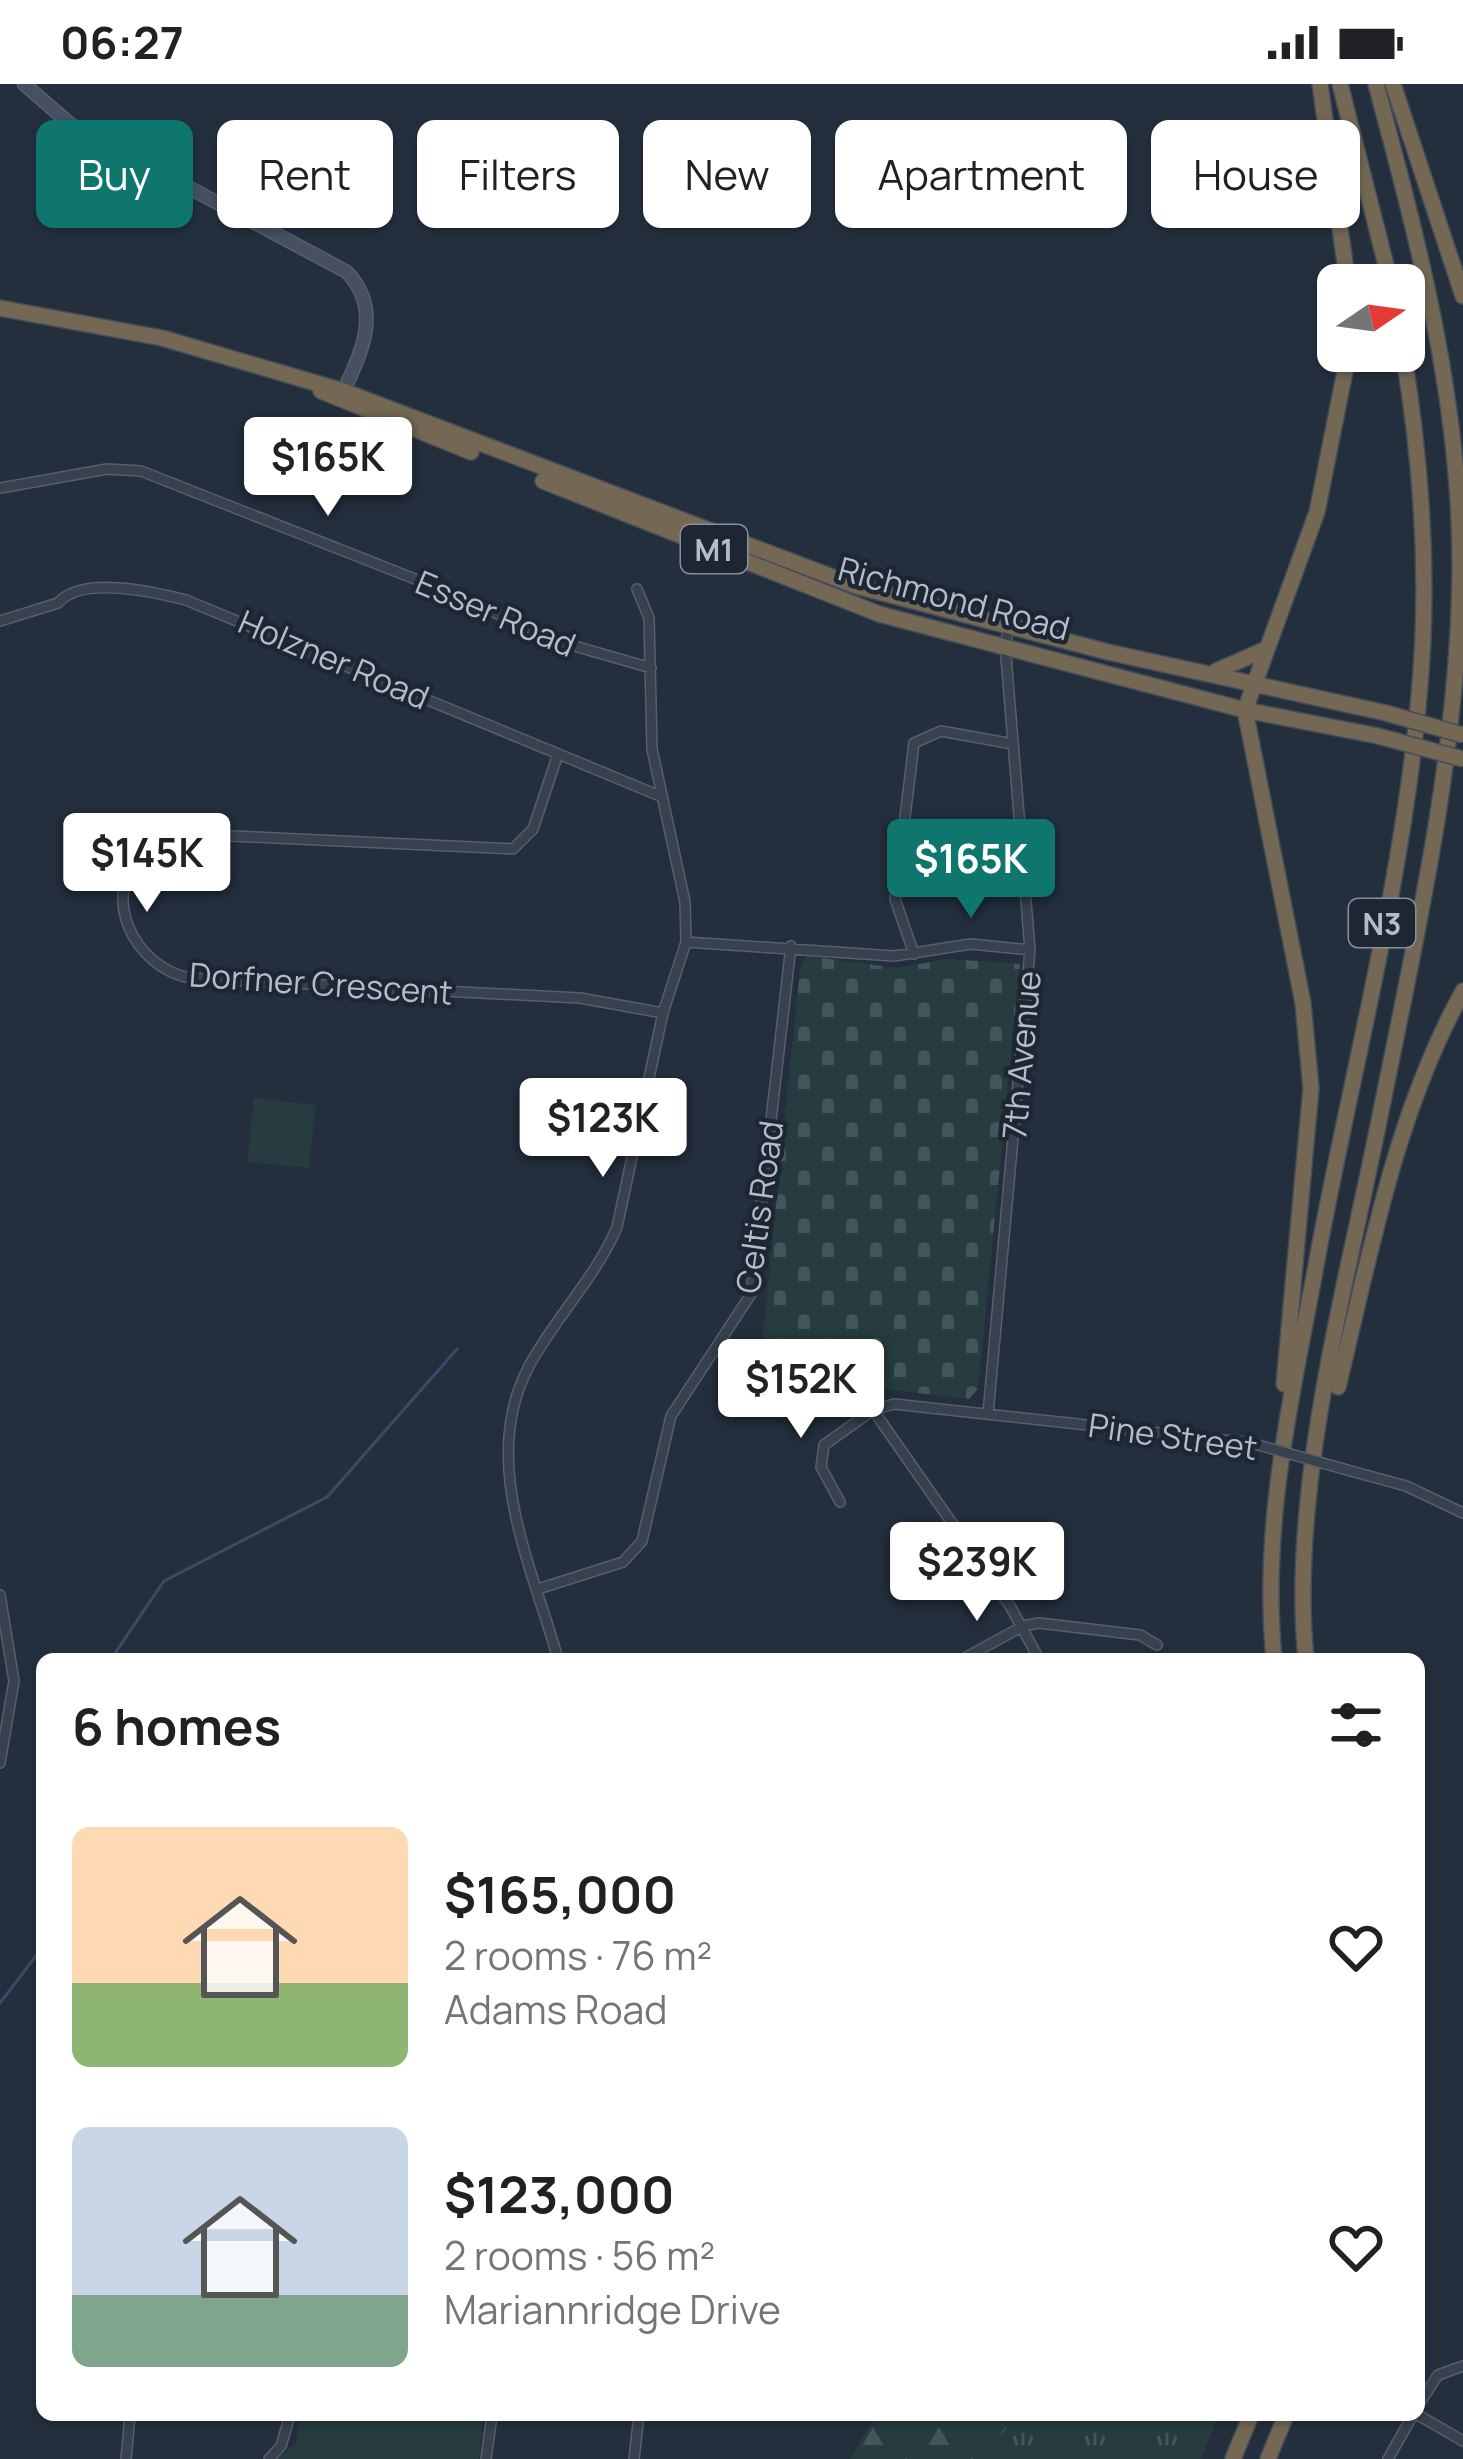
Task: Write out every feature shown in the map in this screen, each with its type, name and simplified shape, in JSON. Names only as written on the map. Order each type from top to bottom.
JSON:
[{"type":"highway","points":[[1320,84],[1345,264]]},
{"type":"highway","points":[[1340,84],[1386,264]]},
{"type":"highway","name":"N3","points":[[1306,1653],[1304,1554],[1322,1419],[1436,826],[1457,651],[1458,504],[1444,374],[1420,251],[1376,84]]},
{"type":"highway","points":[[1393,84],[1463,296]]},
{"type":"highway","name":"Richmond Road","points":[[0,308],[162,338],[314,386],[850,604],[1245,710],[1378,736],[1463,759]]},
{"type":"highway","points":[[1285,1411],[1283,1373],[1311,1088],[1303,1003],[1245,710],[1326,480],[1345,372]]},
{"type":"highway","name":"N3","points":[[1274,1653],[1271,1558],[1285,1411],[1381,930],[1419,696],[1424,564],[1417,436],[1406,372]]},
{"type":"highway","name":"Richmond Road","points":[[341,397],[856,586],[1108,652],[1258,681],[1463,735]]},
{"type":"highway","points":[[1213,671],[1264,650]]},
{"type":"highway","points":[[1322,1419],[1333,1405],[1394,1154],[1443,1028],[1463,991]]},
{"type":"highway","points":[[1233,2459],[1249,2421]]},
{"type":"highway","points":[[1268,2459],[1284,2421]]},
{"type":"street","points":[[24,84],[70,124],[295,239],[347,272],[362,292],[368,319],[341,397]]},
{"type":"street","name":"Esser Road","points":[[0,488],[107,470],[141,471],[564,643],[651,668]]},
{"type":"street","points":[[556,1653],[506,1471],[519,1396],[528,1368],[607,1251],[617,1227],[663,1013],[686,942],[685,902],[652,749],[647,608],[637,589]]},
{"type":"street","name":"Holzner Road","points":[[0,621],[58,603],[65,596],[109,590],[160,593],[208,607],[659,796]]},
{"type":"street","name":"7th Avenue","points":[[988,1414],[1030,950],[1005,644],[1010,625]]},
{"type":"street","points":[[914,954],[896,899],[914,743],[927,733],[946,731],[1013,744]]},
{"type":"street","name":"Dorfner Crescent","points":[[558,754],[533,829],[513,848],[210,835],[168,840],[136,862],[124,894],[126,924],[144,955],[190,978],[580,998],[663,1013]]},
{"type":"street","points":[[686,942],[914,954],[971,944],[1030,950]]},
{"type":"street","name":"Celtis Road","points":[[538,1588],[623,1562],[642,1541],[671,1416],[752,1294],[791,946]]},
{"type":"street","points":[[887,1431],[889,1420],[904,1404]]},
{"type":"street","name":"Pine Street","points":[[873,1410],[904,1404],[1251,1443],[1406,1486],[1463,1513]]},
{"type":"street","points":[[840,1502],[824,1478],[821,1450],[873,1410],[1023,1625],[1037,1653]]},
{"type":"street","points":[[0,1595],[14,1681],[0,1763]]},
{"type":"street","points":[[974,1653],[1023,1625],[1140,1635],[1157,1645]]},
{"type":"street","points":[[1425,2395],[1438,2375],[1463,2366]]},
{"type":"street","points":[[1425,2420],[1463,2441]]},
{"type":"street","points":[[126,2459],[129,2421]]},
{"type":"street","points":[[269,2459],[281,2446],[288,2421]]},
{"type":"street","points":[[486,2459],[491,2421]]},
{"type":"street","points":[[634,2459],[638,2421]]},
{"type":"street","points":[[1388,2459],[1411,2421]]},
{"type":"green space","points":[[807,956],[897,968],[948,959],[1020,964],[978,1389],[969,1399],[876,1388],[866,1371],[857,1372],[850,1391],[758,1382],[800,969]]},
{"type":"green space","points":[[254,1098],[316,1105],[309,1168],[247,1162]]},
{"type":"green space","points":[[298,2421],[482,2421],[479,2459],[278,2459],[296,2443]]},
{"type":"green space","points":[[872,2421],[1216,2421],[1201,2459],[850,2459]]},
{"type":"green space","points":[[872,2421],[1013,2421],[980,2459],[850,2459]]},
{"type":"waterway","points":[[115,1653],[164,1581],[327,1497],[457,1349]]},
{"type":"waterway","points":[[0,2003],[36,1956]]}]
